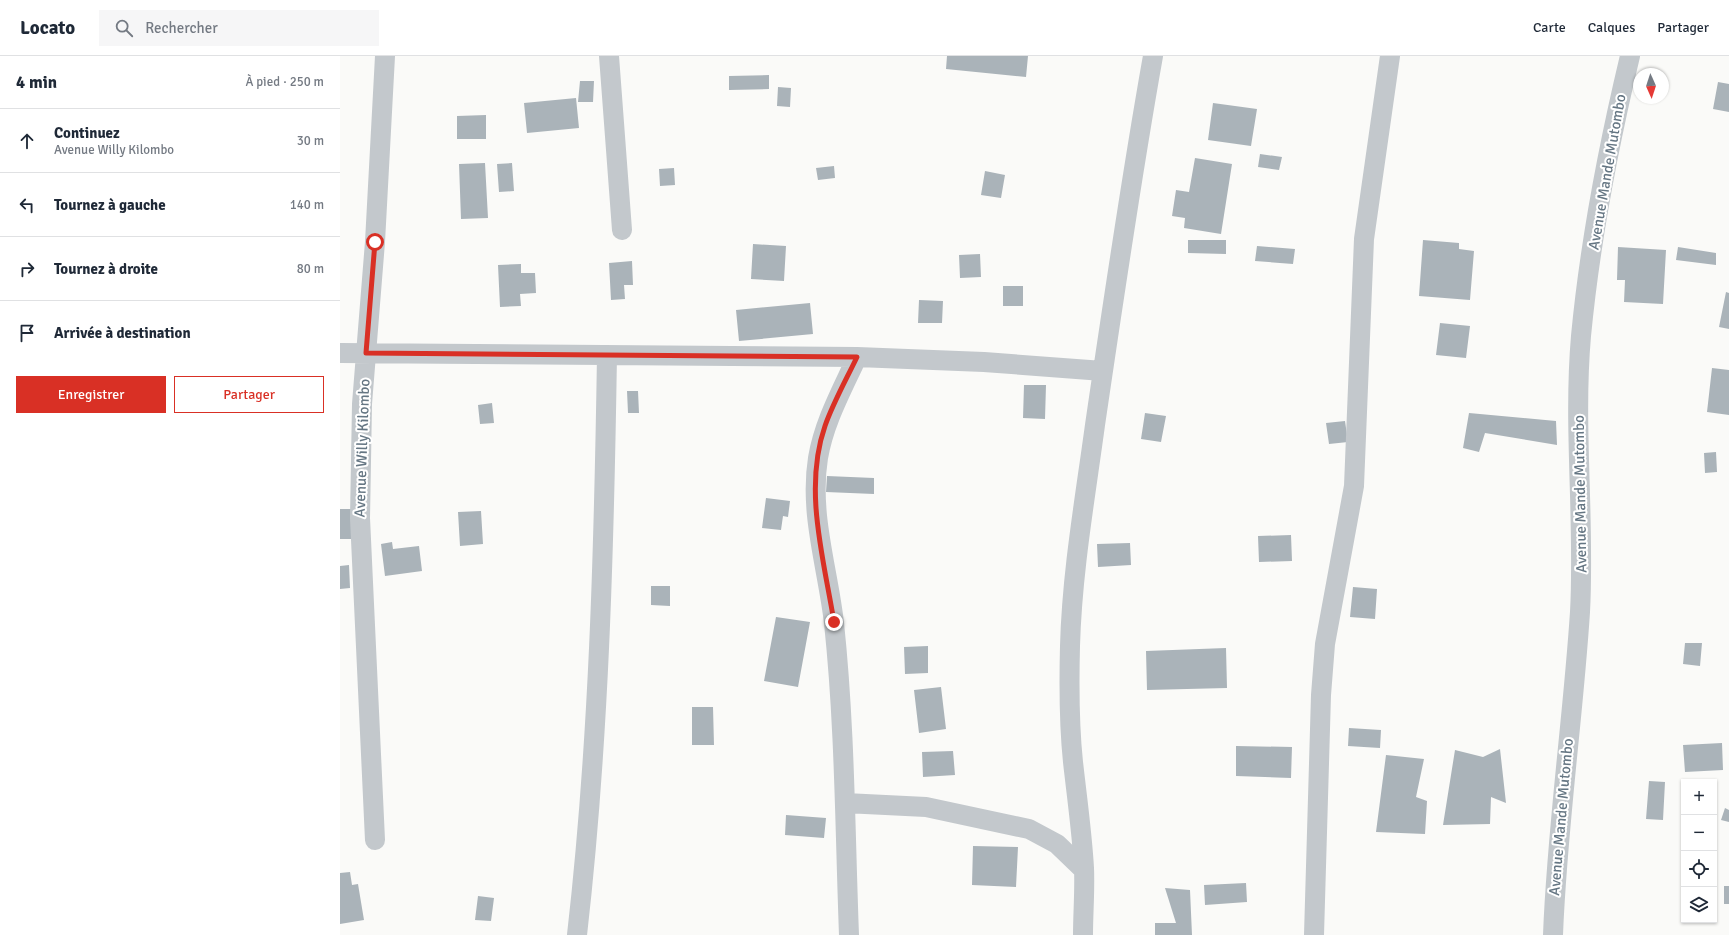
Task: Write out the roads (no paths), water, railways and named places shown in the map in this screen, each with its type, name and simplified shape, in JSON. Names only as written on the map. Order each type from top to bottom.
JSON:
[{"type":"street","name":"Avenue Willy Kilombo","points":[[374,840],[360,518],[362,404],[375,234],[385,56]]},
{"type":"street","points":[[610,56],[622,230]]},
{"type":"street","points":[[1083,935],[1084,870],[1081,822],[1070,725],[1070,645],[1077,557],[1135,156],[1153,56]]},
{"type":"street","points":[[1314,935],[1321,703],[1325,644],[1354,486],[1364,240],[1390,56]]},
{"type":"street","name":"Avenue Mande Mutombo","points":[[1553,935],[1561,811],[1580,612],[1582,542],[1579,390],[1581,336],[1596,223],[1630,56]]},
{"type":"street","points":[[340,353],[857,357],[984,362],[1103,371]]},
{"type":"street","points":[[577,935],[587,848],[599,664],[605,495],[607,355]]},
{"type":"street","points":[[849,935],[842,719],[834,622],[819,533],[815,489],[818,459],[825,427],[857,357]]},
{"type":"street","points":[[845,803],[926,807],[1029,829],[1057,844],[1084,870]]}]
